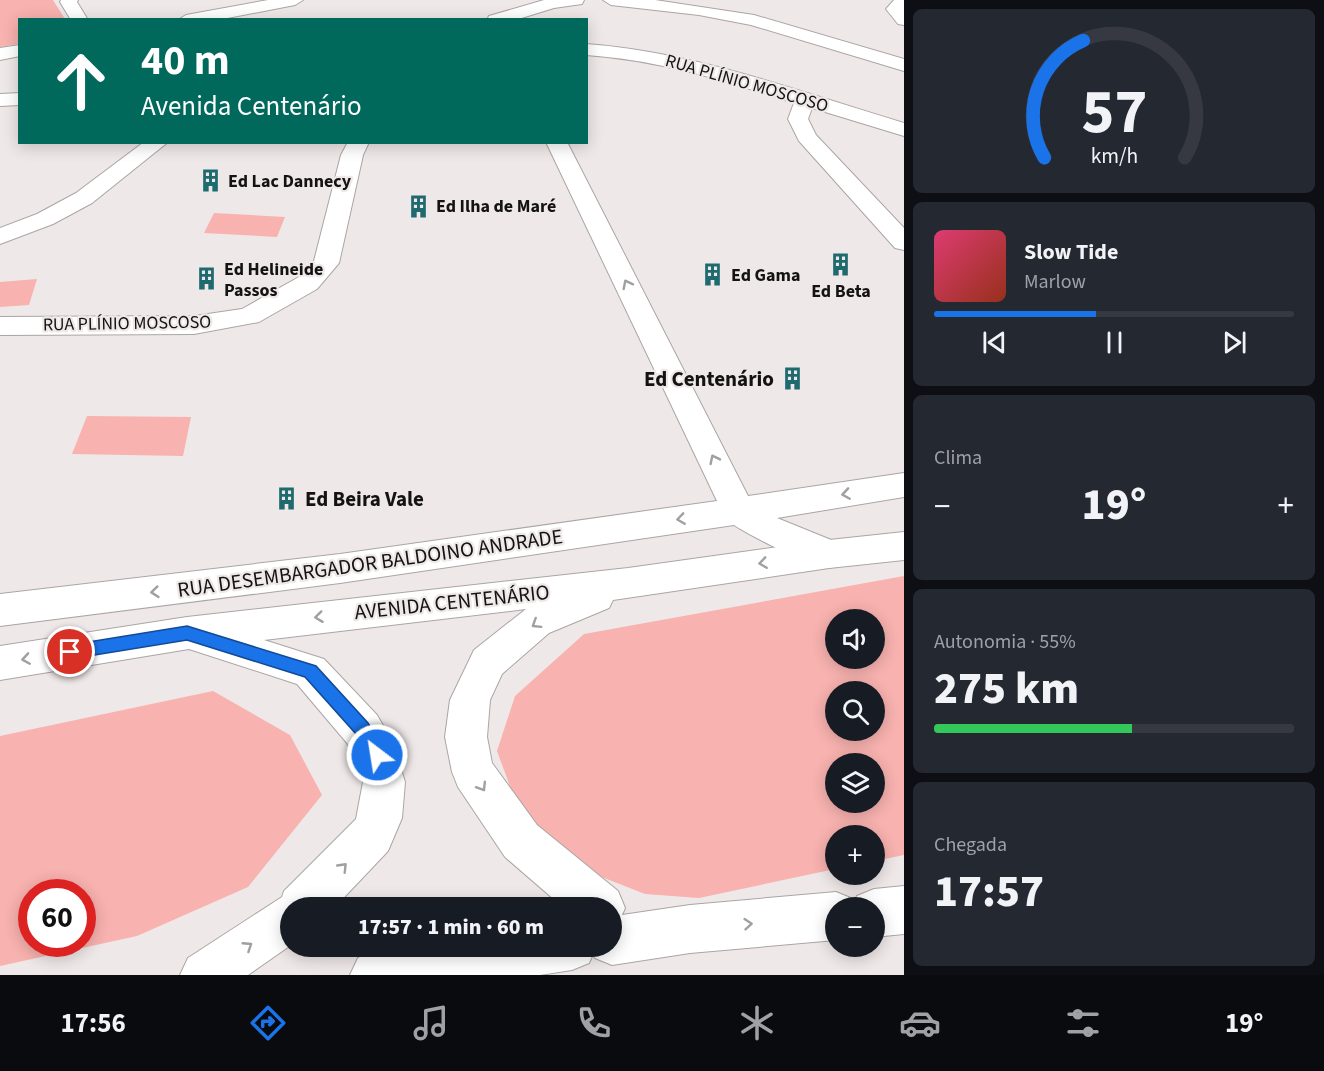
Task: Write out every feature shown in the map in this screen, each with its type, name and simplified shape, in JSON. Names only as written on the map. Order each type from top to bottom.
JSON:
[{"type":"street","points":[[70,0],[68,2],[79,18]]},
{"type":"street","points":[[208,0],[220,13]]},
{"type":"street","points":[[196,18],[295,0]]},
{"type":"street","points":[[502,18],[552,3],[576,0]]},
{"type":"street","points":[[611,0],[699,10],[754,20],[904,65]]},
{"type":"street","points":[[904,2],[894,9],[904,20]]},
{"type":"street","name":"RUA PLÍNIO MOSCOSO","points":[[588,49],[666,58],[904,130]]},
{"type":"street","points":[[0,54],[18,51]]},
{"type":"street","points":[[0,100],[18,99]]},
{"type":"street","points":[[806,99],[798,119],[806,137],[904,243]]},
{"type":"street","points":[[0,237],[45,219],[84,198],[155,144]]},
{"type":"street","name":"RUA PLÍNIO MOSCOSO","points":[[0,326],[194,325],[249,316],[277,302],[308,283],[326,263],[352,155],[358,144]]},
{"type":"street","points":[[557,144],[739,511],[762,526],[829,554]]},
{"type":"street","name":"RUA DESEMBARGADOR BALDOINO ANDRADE","points":[[0,610],[190,588],[739,511],[904,485]]},
{"type":"street","name":"AVENIDA CENTENÁRIO","points":[[0,663],[187,633],[628,583],[829,554],[904,546]]},
{"type":"street","points":[[588,897],[521,842],[473,772],[465,737],[470,700],[488,662],[536,622],[628,583]]},
{"type":"street","points":[[187,633],[310,671],[362,729],[377,755],[384,782],[380,818],[372,835],[312,897]]},
{"type":"street","points":[[885,912],[904,910]]},
{"type":"street","points":[[622,939],[690,929],[825,917]]},
{"type":"street","points":[[622,921],[636,930],[690,929]]},
{"type":"street","points":[[205,975],[280,924]]},
{"type":"street","points":[[375,975],[497,957]]},
{"type":"shaded area","points":[[0,0],[53,0],[64,18],[18,18],[18,44],[0,47]]},
{"type":"shaded area","points":[[214,213],[285,217],[277,237],[204,233]]},
{"type":"shaded area","points":[[37,279],[29,305],[0,307],[0,282]]},
{"type":"shaded area","points":[[87,416],[191,417],[183,456],[72,454]]},
{"type":"shaded area","points":[[904,576],[904,855],[885,859],[885,825],[825,825],[825,871],[699,898],[645,894],[594,874],[522,819],[497,751],[515,696],[584,634]]},
{"type":"shaded area","points":[[213,691],[290,735],[322,795],[248,887],[137,936],[96,945],[96,879],[18,879],[18,957],[41,957],[0,966],[0,736]]},
{"type":"place","name":"Ed Lac Dannecy","points":[[210,181]]},
{"type":"place","name":"Ed Ilha de Maré","points":[[418,206]]},
{"type":"place","name":"Ed Beta","points":[[841,265]]},
{"type":"place","name":"Ed Gama","points":[[713,275]]},
{"type":"place","name":"Ed Helineide Passos","points":[[206,279]]},
{"type":"place","name":"Ed Centenário","points":[[792,379]]},
{"type":"place","name":"Ed Beira Vale","points":[[287,499]]},
{"type":"route","points":[[70,652],[187,633],[310,671],[362,729],[377,755]]}]
